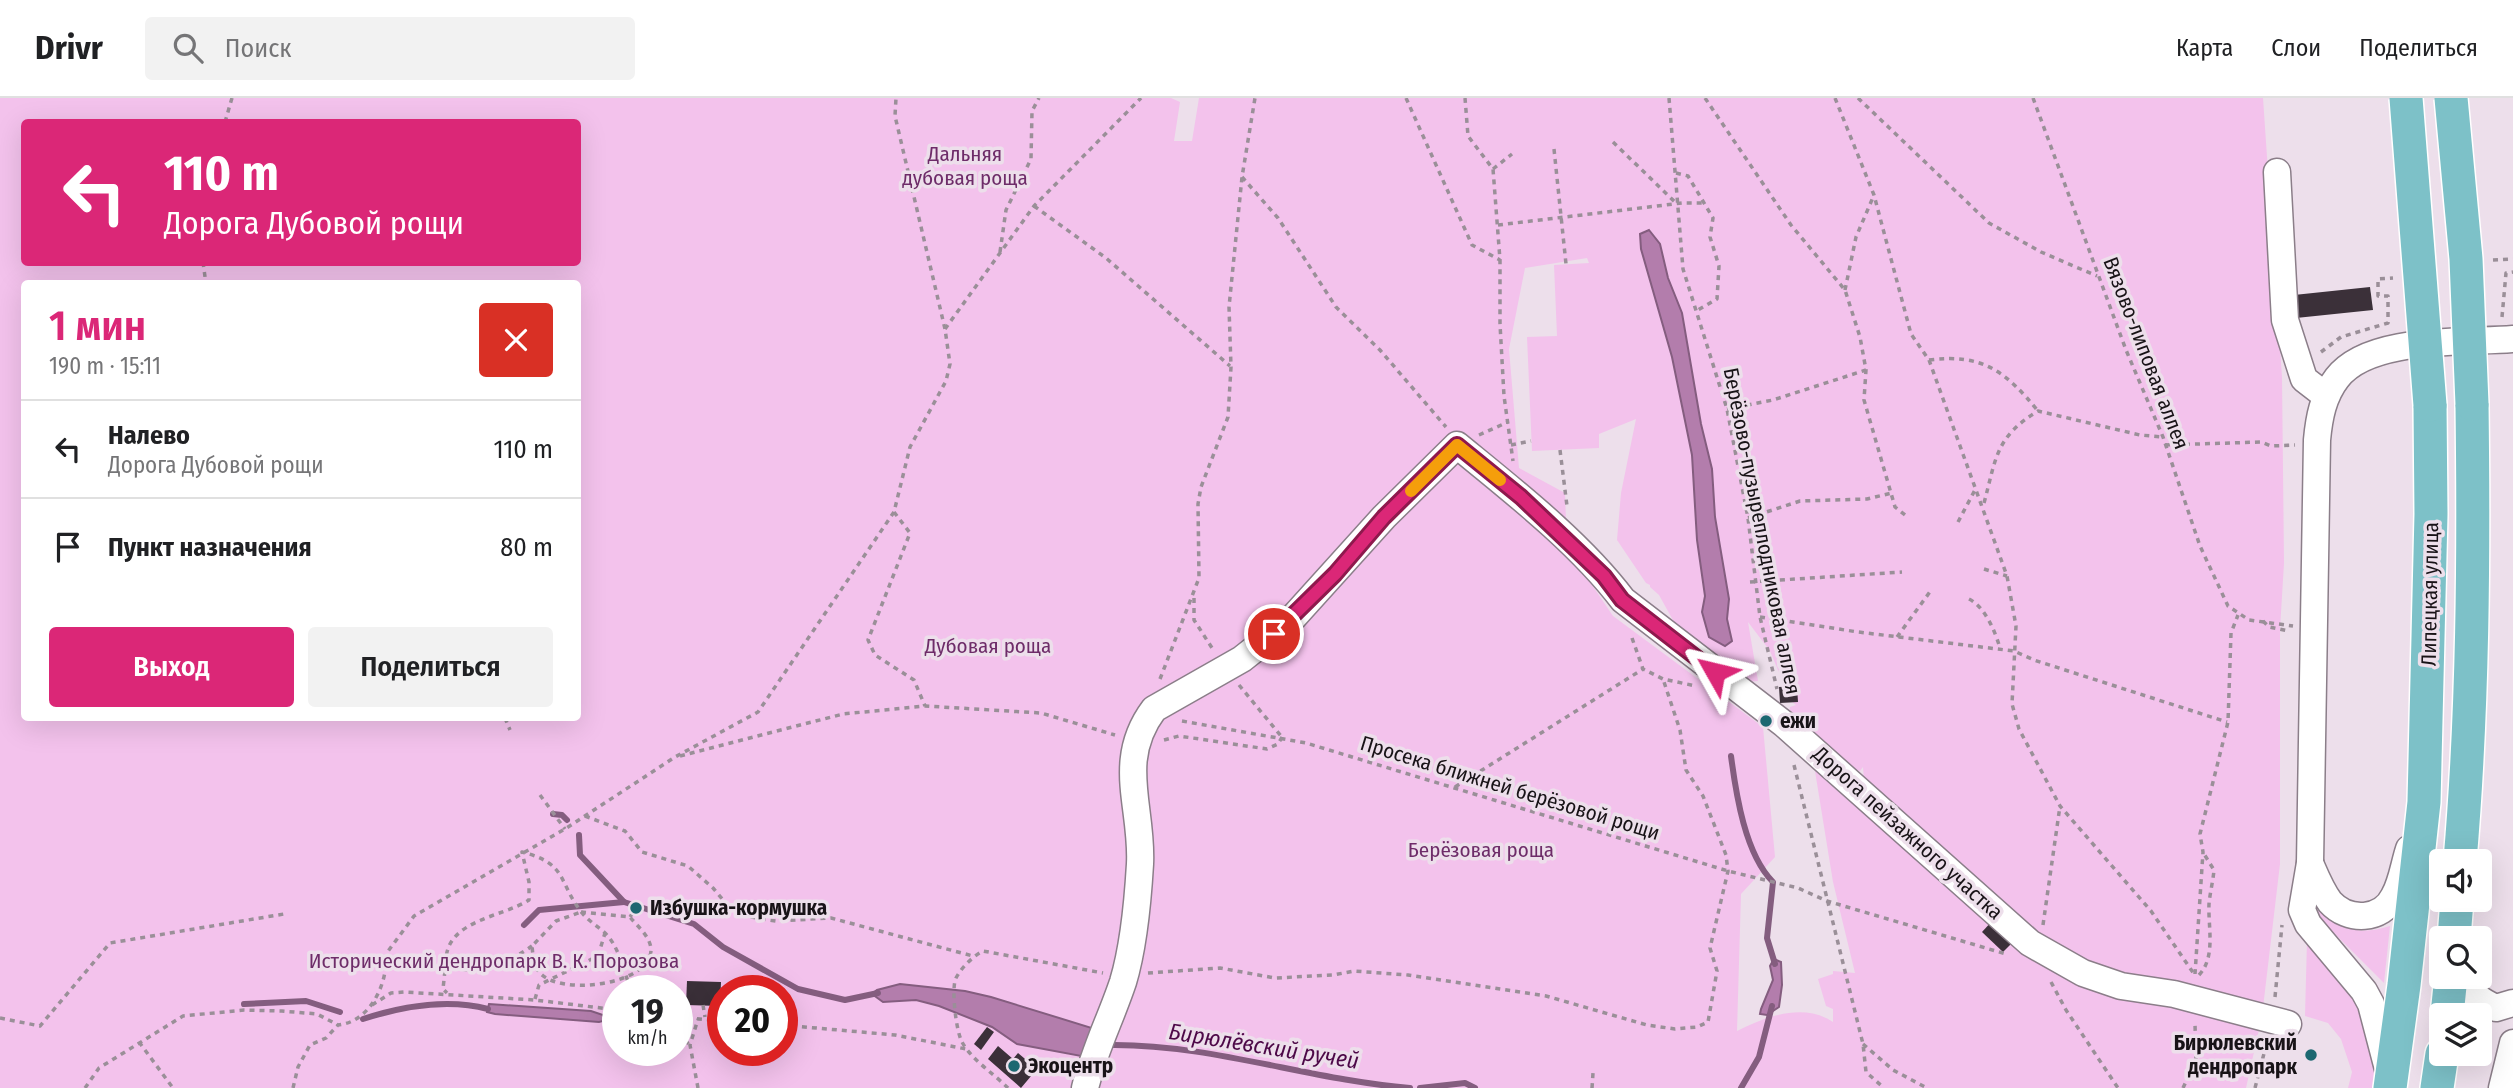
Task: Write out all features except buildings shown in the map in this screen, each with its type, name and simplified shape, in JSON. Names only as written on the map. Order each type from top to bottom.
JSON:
[{"type":"main road","name":"Липецкая улица","points":[[2390,1088],[2424,802],[2431,527],[2430,405],[2406,98]]},
{"type":"main road","name":"Липецкая улица","points":[[2451,98],[2466,259],[2472,404],[2471,652],[2463,849]]},
{"type":"main road","points":[[2437,1088],[2440,1066]]},
{"type":"street","points":[[2277,172],[2285,320],[2304,379],[2326,396]]},
{"type":"street","points":[[2390,1088],[2387,1058],[2371,1004],[2364,991],[2308,924],[2302,910],[2310,863],[2301,629],[2320,416],[2326,396],[2337,378],[2351,365],[2372,354],[2507,328]]},
{"type":"street","points":[[1085,1088],[1091,1061],[1124,977],[1140,861],[1131,776],[1145,723],[1226,669],[1290,621],[1384,517],[1457,445]]},
{"type":"street","name":"Дорога пейзажного участка","points":[[1457,445],[1521,497],[1604,576],[1622,600],[1784,724],[2028,949],[2108,982],[2195,984],[2280,1021]]},
{"type":"street","points":[[2310,863],[2321,889],[2332,904],[2348,913],[2367,917],[2381,912],[2394,897],[2424,802]]},
{"type":"street","points":[[2470,989],[2477,998],[2505,1006],[2513,1042],[2502,1088]]},
{"type":"path","points":[[226,119],[232,98]]},
{"type":"path","points":[[85,1088],[99,1068],[183,1016],[244,1010],[317,1014],[338,1025],[349,1024],[377,998],[387,967],[386,954],[414,916],[565,829],[675,757],[758,712],[894,512],[911,447],[946,381],[950,364],[945,329],[895,116],[896,98]]},
{"type":"path","points":[[1000,254],[1006,210],[1031,159],[1032,111],[1039,98]]},
{"type":"path","points":[[945,329],[1034,206],[1141,98]]},
{"type":"path","points":[[1145,723],[1199,578],[1198,504],[1201,487],[1228,417],[1231,367],[1228,307],[1242,177],[1255,98]]},
{"type":"path","points":[[1406,98],[1472,245],[1500,260]]},
{"type":"path","points":[[1465,98],[1468,136],[1493,169],[1500,260],[1503,384],[1521,497]]},
{"type":"path","name":"Берёзово-пузыреплодниковая аллея","points":[[1669,98],[1683,269],[1727,409],[1748,518],[1760,617],[1784,724]]},
{"type":"path","points":[[1705,98],[1791,225],[1845,290],[1860,337],[1866,370],[1864,400],[1895,507],[1905,515]]},
{"type":"path","points":[[1835,98],[1874,195],[1911,334],[1929,360],[2007,576],[2016,626],[2012,704],[2019,729],[2060,806],[2151,911],[2195,984]]},
{"type":"path","points":[[1858,98],[1989,223],[2041,252],[2098,276]]},
{"type":"path","name":"Вязово-липовая аллея","points":[[2033,98],[2098,276],[2163,437],[2200,546],[2228,606],[2238,615]]},
{"type":"path","points":[[1613,142],[1678,204]]},
{"type":"path","points":[[1554,149],[1566,264]]},
{"type":"path","points":[[1493,169],[1511,154]]},
{"type":"path","points":[[1675,173],[1688,176],[1713,218],[1710,237],[1719,266],[1717,299],[1698,310]]},
{"type":"path","points":[[1242,177],[1278,218],[1336,307],[1380,350],[1441,419],[1457,445]]},
{"type":"path","points":[[1845,290],[1856,237],[1874,195]]},
{"type":"path","points":[[1497,225],[1703,203]]},
{"type":"path","points":[[1034,206],[1106,258],[1231,367]]},
{"type":"path","points":[[2491,261],[2513,259]]},
{"type":"path","points":[[2507,328],[2506,273],[2513,272]]},
{"type":"path","points":[[2388,323],[2388,296],[2378,296],[2378,279],[2395,278]]},
{"type":"path","points":[[1929,360],[1952,357],[1992,366],[2015,384],[2038,411],[2140,435],[2163,437]]},
{"type":"path","points":[[1727,409],[1773,400],[1866,370]]},
{"type":"path","points":[[1983,505],[2001,442],[2022,421],[2038,411]]},
{"type":"path","points":[[1511,445],[1531,441]]},
{"type":"path","points":[[2165,445],[2261,442],[2271,446],[2296,445]]},
{"type":"path","points":[[1560,450],[1572,547]]},
{"type":"path","points":[[1958,522],[1976,488]]},
{"type":"path","points":[[1748,518],[1800,501],[1867,499],[1892,493]]},
{"type":"path","points":[[894,512],[910,533],[869,640],[875,655],[914,680],[925,706]]},
{"type":"path","points":[[1984,569],[2007,576]]},
{"type":"path","points":[[1750,582],[1902,572]]},
{"type":"path","points":[[1897,638],[1933,589]]},
{"type":"path","points":[[675,757],[843,714],[925,706],[1145,723],[1161,741],[1179,736],[1266,749],[1278,744],[1282,737],[1226,669],[1194,620],[1194,594]]},
{"type":"path","points":[[1969,599],[1975,602],[1992,623],[2000,648]]},
{"type":"path","points":[[2183,1088],[2196,1060],[2195,984],[2203,852],[2200,834],[2202,816],[2209,805],[2228,722],[2231,633],[2238,615],[2301,629]]},
{"type":"path","points":[[1009,1088],[961,1041],[956,1026],[955,979],[973,956],[983,951],[1124,977],[1154,972],[1220,968],[1275,978],[1333,975],[1354,971],[1408,975],[1546,996],[1647,1025],[1675,1029],[1698,1027],[1708,1022],[1717,971],[1710,948],[1728,871],[1723,844],[1703,796],[1686,770],[1680,730],[1663,679],[1643,669],[1631,640],[1642,616]]},
{"type":"path","points":[[1760,617],[1897,638],[2014,651],[2034,660],[2228,722]]},
{"type":"path","points":[[2263,621],[2269,627],[2301,629]]},
{"type":"path","points":[[1454,788],[1643,669]]},
{"type":"path","name":"Просека ближней берёзовой рощи","points":[[1145,723],[1182,720],[1282,737],[1728,871],[1798,888],[1827,901],[2028,949]]},
{"type":"path","points":[[506,721],[510,730]]},
{"type":"path","points":[[1793,762],[1863,1044],[1866,1072],[1884,1088]]},
{"type":"path","points":[[540,795],[565,829]]},
{"type":"path","points":[[2060,806],[2028,949],[2118,1088]]},
{"type":"path","points":[[585,816],[625,831],[642,852],[688,866],[713,888],[729,907],[750,917],[776,921],[831,918],[973,956]]},
{"type":"path","points":[[522,852],[542,857],[555,866],[580,910],[605,933],[625,965],[626,975]]},
{"type":"path","points":[[448,994],[443,989],[446,950],[461,932],[528,900],[529,882],[522,852]]},
{"type":"path","points":[[2195,984],[2206,967],[2210,941],[2209,903],[2214,870],[2203,852]]},
{"type":"path","points":[[630,917],[636,908]]},
{"type":"path","points":[[446,961],[457,970],[466,971],[499,963],[523,953],[556,921],[580,910],[630,917],[648,938],[651,950],[645,966],[628,975]]},
{"type":"path","points":[[0,1018],[40,1026],[110,943],[284,914]]},
{"type":"path","points":[[2255,1088],[2280,1021],[2283,914]]},
{"type":"path","points":[[598,956],[605,933]]},
{"type":"path","points":[[532,946],[534,964],[547,979],[573,987],[602,981]]},
{"type":"path","points":[[535,1000],[538,985],[547,979],[598,956],[620,957]]},
{"type":"path","points":[[370,1006],[391,993],[535,1000],[602,1008]]},
{"type":"path","points":[[693,1019],[705,1018],[703,1005]]},
{"type":"path","points":[[693,1035],[698,1019]]},
{"type":"path","points":[[293,1088],[298,1067],[310,1045],[326,1038],[338,1025]]},
{"type":"path","points":[[798,1027],[895,1035],[968,1049]]},
{"type":"path","points":[[138,1042],[173,1088]]},
{"type":"path","points":[[1863,1044],[1894,1070],[1927,1088]]},
{"type":"path","points":[[693,1061],[698,1088]]},
{"type":"path","points":[[1592,1088],[1593,1073]]},
{"type":"green space","points":[[0,98],[1171,98],[1180,102],[1174,141],[1192,141],[1199,98],[2263,98],[2282,377],[2284,563],[2280,629],[2280,864],[2262,1016],[2246,1088],[0,1088]],"holes":[[[1587,258],[1589,263],[1554,265],[1557,336],[1527,337],[1532,451],[1599,448],[1599,434],[1636,419],[1621,493],[1617,540],[1646,583],[1659,595],[1679,631],[1746,682],[1758,681],[1748,622],[1770,651],[1791,701],[1796,705],[1790,707],[1789,713],[1853,769],[1860,771],[1863,767],[1866,809],[1814,765],[1833,882],[1855,973],[1833,971],[1833,974],[1818,979],[1826,1006],[1833,1009],[1833,1022],[1821,1016],[1797,1012],[1772,1017],[1737,1031],[1741,894],[1775,857],[1763,727],[1613,616],[1567,548],[1565,493],[1519,468],[1509,349],[1525,268]]]},
{"type":"green space","points":[[2318,902],[2350,928],[2367,931],[2390,926],[2384,983],[2318,917]]},
{"type":"green space","points":[[2307,940],[2357,1003],[2378,1073],[2375,1088],[2348,1088],[2352,1072],[2341,1039],[2328,1023],[2305,1016]]},
{"type":"shaded area","points":[[1649,230],[1660,244],[1668,278],[1682,313],[1701,424],[1712,469],[1715,517],[1729,599],[1727,619],[1732,641],[1725,646],[1709,637],[1702,612],[1705,596],[1697,540],[1692,455],[1672,357],[1641,249],[1640,234]]},
{"type":"shaded area","points":[[1774,959],[1781,962],[1779,1007],[1767,1015],[1760,1014],[1773,980],[1770,966]]},
{"type":"shaded area","points":[[900,984],[965,991],[991,997],[1095,1029],[1081,1056],[1017,1044],[992,1027],[939,1006],[916,1000],[883,1002],[872,994]]},
{"type":"shaded area","points":[[489,1004],[591,1011],[602,1015],[602,1021],[495,1014],[487,1012]]},
{"type":"waterway","points":[[1731,756],[1743,823],[1755,856],[1773,882],[1767,938],[1775,964]]},
{"type":"waterway","name":"Бирюлёвский ручей","points":[[553,814],[562,815],[567,820]]},
{"type":"waterway","name":"Бирюлёвский ручей","points":[[579,835],[580,855],[624,902],[694,924],[723,947],[798,989],[845,1000],[878,993]]},
{"type":"waterway","points":[[524,925],[539,910],[624,902]]},
{"type":"waterway","points":[[244,1004],[306,1001],[340,1012]]},
{"type":"waterway","points":[[363,1019],[425,1005],[456,1004],[488,1009]]},
{"type":"waterway","points":[[1741,1088],[1759,1057],[1772,1006]]},
{"type":"waterway","name":"Бирюлёвский ручей","points":[[1111,1045],[1186,1050],[1335,1078],[1410,1088]]},
{"type":"waterway","name":"Бирюлёвский ручей","points":[[1420,1088],[1465,1083],[1475,1088]]},
{"type":"slow traffic","points":[[1411,491],[1457,445],[1500,480]]},
{"type":"place","name":"ежи","points":[[1766,721]]},
{"type":"place","name":"Избушка-кормушка","points":[[636,908]]},
{"type":"place","name":"Бирюлевский дендропарк","points":[[2311,1055]]},
{"type":"place","name":"Экоцентр","points":[[1014,1066]]},
{"type":"route","points":[[1274,634],[1290,621],[1384,517],[1457,445],[1521,497],[1604,576],[1622,600],[1715,672]]},
{"type":"park label","name":"Дальняя дубовая роща","points":[[965,166]]},
{"type":"park label","name":"Дубовая роща","points":[[988,646]]},
{"type":"park label","name":"Берёзовая роща","points":[[1481,850]]},
{"type":"park label","name":"Исторический дендропарк В. К. Порозова","points":[[494,961]]}]
